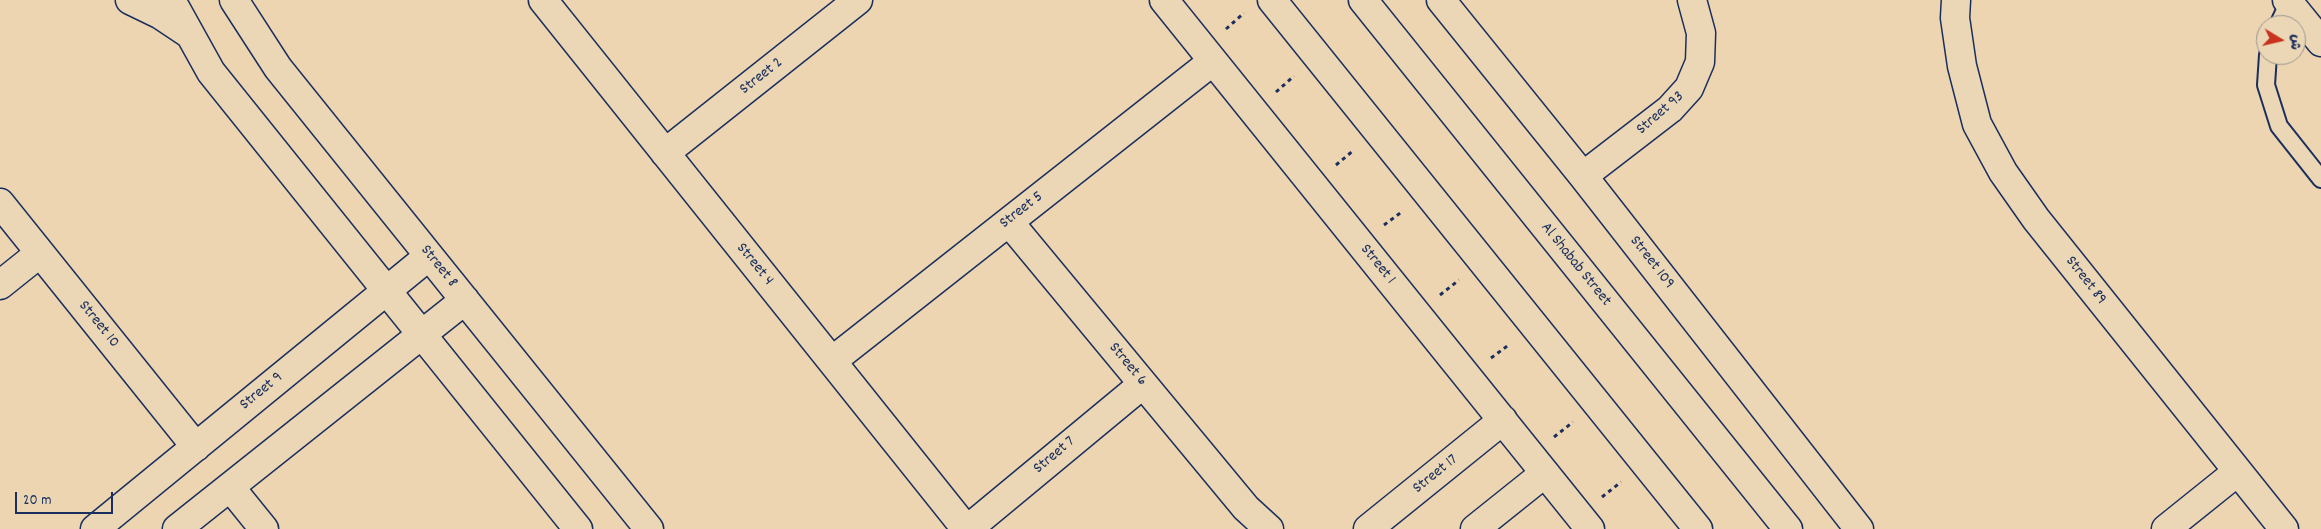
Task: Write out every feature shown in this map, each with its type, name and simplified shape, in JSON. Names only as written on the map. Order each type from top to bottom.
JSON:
[{"type":"street","points":[[130,0],[161,15],[190,34]]},
{"type":"street","points":[[172,0],[211,72],[578,529]]},
{"type":"street","name":"Street 8","points":[[234,0],[278,68],[649,529]]},
{"type":"street","name":"Street 4","points":[[543,0],[967,529]]},
{"type":"street","name":"Street 2","points":[[665,153],[858,0]]},
{"type":"street","name":"Street 1","points":[[1164,0],[1585,522]]},
{"type":"street","points":[[1272,0],[1698,529]]},
{"type":"street","name":"Al Shabab Street","points":[[1363,0],[1788,529]]},
{"type":"street","name":"Street 109","points":[[1441,0],[1583,176],[1859,529]]},
{"type":"street","name":"Street 93","points":[[1583,176],[1670,109],[1690,88],[1700,62],[1702,33],[1692,0]]},
{"type":"street","name":"Street 89","points":[[1956,0],[1955,18],[1962,66],[1977,124],[2003,172],[2036,219],[2284,529]]},
{"type":"street","points":[[2284,9],[2321,42]]},
{"type":"street","name":"Street 5","points":[[832,361],[1008,222],[1208,54]]},
{"type":"street","name":"Street 10","points":[[0,203],[196,447]]},
{"type":"street","name":"Street 6","points":[[1008,222],[1143,384],[1248,518],[1269,529]]},
{"type":"street","points":[[0,285],[40,253]]},
{"type":"street","name":"Street 9","points":[[95,529],[430,256]]},
{"type":"street","points":[[178,529],[465,300]]},
{"type":"street","name":"Street 7","points":[[967,529],[1143,384]]},
{"type":"street","name":"Street 17","points":[[1368,529],[1503,420]]},
{"type":"street","points":[[1475,529],[1538,464]]},
{"type":"street","points":[[2166,529],[2237,472]]},
{"type":"street","points":[[230,487],[264,529]]},
{"type":"lane","points":[[2267,65],[2266,85],[2280,126],[2321,179]]},
{"type":"path","points":[[1208,54],[1246,12]]},
{"type":"path","points":[[1254,111],[1318,56]]},
{"type":"path","points":[[1538,464],[1596,403]]},
{"type":"path","points":[[1585,522],[1644,462]]}]
